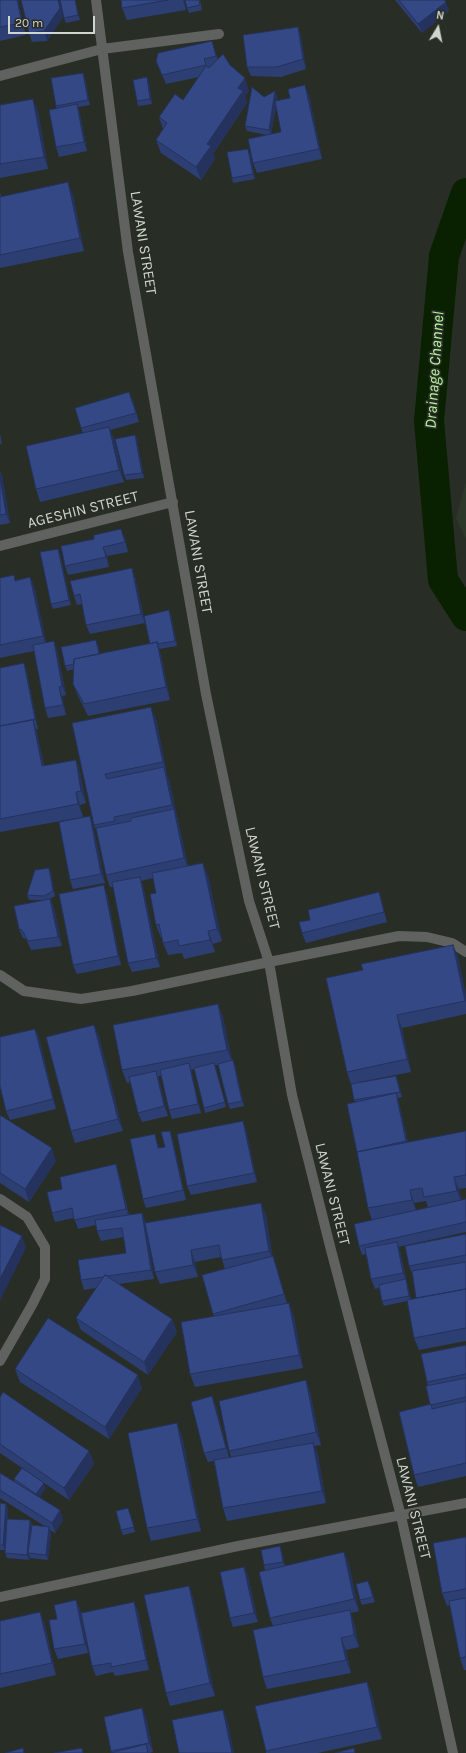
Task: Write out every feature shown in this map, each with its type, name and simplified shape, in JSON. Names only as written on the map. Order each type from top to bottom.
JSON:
[{"type":"street","name":"LAWANI STREET","points":[[96,0],[128,252],[206,694],[249,901],[269,962],[292,1095],[401,1516],[453,1753]]},
{"type":"street","points":[[0,76],[102,49],[219,34]]},
{"type":"street","name":"AGESHIN STREET","points":[[0,546],[173,502]]},
{"type":"street","points":[[0,975],[24,991],[81,999],[132,991],[399,936],[427,937],[452,944],[466,952]]},
{"type":"street","points":[[0,1198],[27,1217],[45,1247],[45,1279],[0,1361]]},
{"type":"street","points":[[0,1597],[238,1546],[466,1503]]},
{"type":"shaded area","points":[[466,482],[466,539],[456,518]]},
{"type":"building","points":[[0,0],[17,0],[22,23],[0,27]]},
{"type":"building","points":[[21,0],[58,0],[60,8],[44,31],[29,33]]},
{"type":"building","points":[[60,0],[75,0],[78,15],[64,18]]},
{"type":"building","points":[[121,0],[168,0],[122,8]]},
{"type":"building","points":[[185,0],[199,0],[200,5],[187,8]]},
{"type":"building","points":[[399,0],[444,0],[446,2],[418,24]]},
{"type":"building","points":[[298,27],[303,59],[277,67],[247,67],[243,35]]},
{"type":"building","points":[[212,41],[216,56],[204,59],[206,65],[162,75],[156,61],[158,53]]},
{"type":"building","points":[[223,54],[230,65],[245,78],[238,88],[243,91],[207,144],[211,146],[196,167],[156,140],[167,123],[159,117],[175,94],[183,100],[206,66],[209,68]]},
{"type":"building","points":[[83,73],[88,100],[56,106],[51,78]]},
{"type":"building","points":[[147,77],[150,99],[137,101],[133,80]]},
{"type":"building","points":[[305,85],[319,149],[253,163],[248,139],[281,132],[275,101],[290,98],[288,89]]},
{"type":"building","points":[[252,87],[264,97],[275,91],[269,130],[245,126]]},
{"type":"building","points":[[33,99],[44,157],[0,164],[0,105]]},
{"type":"building","points":[[77,104],[84,142],[56,147],[49,110]]},
{"type":"building","points":[[248,149],[253,174],[232,178],[227,152]]},
{"type":"building","points":[[68,182],[80,238],[0,255],[0,197]]},
{"type":"building","points":[[129,392],[136,413],[81,428],[75,408]]},
{"type":"building","points":[[109,427],[119,470],[36,489],[26,446]]},
{"type":"building","points":[[135,435],[142,473],[124,475],[115,439]]},
{"type":"building","points":[[0,477],[6,514],[0,515]]},
{"type":"building","points":[[121,529],[125,542],[103,547],[106,557],[65,566],[61,546],[94,539],[94,535]]},
{"type":"building","points":[[58,549],[69,600],[51,604],[40,552]]},
{"type":"building","points":[[132,568],[141,614],[86,625],[80,594],[74,596],[70,581]]},
{"type":"building","points":[[14,575],[15,581],[30,577],[43,636],[0,645],[0,578]]},
{"type":"building","points":[[169,610],[175,641],[150,644],[144,616]]},
{"type":"building","points":[[96,640],[99,654],[74,659],[74,664],[65,666],[61,647]]},
{"type":"building","points":[[54,641],[62,686],[59,687],[63,705],[45,708],[33,645]]},
{"type":"building","points":[[157,642],[166,687],[84,704],[73,684],[74,659]]},
{"type":"building","points":[[24,663],[35,719],[0,726],[0,668]]},
{"type":"building","points":[[151,707],[163,762],[105,774],[107,779],[164,767],[172,805],[114,817],[115,821],[94,825],[72,723]]},
{"type":"building","points":[[33,720],[42,766],[76,760],[81,791],[76,792],[78,804],[0,819],[0,726]]},
{"type":"building","points":[[174,809],[184,858],[106,875],[96,828],[131,821],[131,818]]},
{"type":"building","points":[[90,816],[101,874],[70,880],[59,822]]},
{"type":"building","points":[[203,863],[217,929],[208,931],[210,940],[179,946],[178,940],[163,943],[159,924],[156,925],[150,894],[156,893],[152,873]]},
{"type":"building","points":[[49,868],[53,891],[44,896],[27,895],[35,870]]},
{"type":"building","points":[[140,877],[156,958],[128,963],[112,882]]},
{"type":"building","points":[[104,885],[118,956],[73,965],[59,894]]},
{"type":"building","points":[[379,892],[384,912],[302,933],[299,922],[310,920],[308,910]]},
{"type":"building","points":[[50,899],[58,937],[28,941],[22,930],[19,929],[14,906]]},
{"type":"building","points":[[453,945],[465,1001],[397,1015],[407,1059],[347,1072],[326,978],[363,970],[361,964]]},
{"type":"building","points":[[218,1004],[227,1050],[122,1070],[113,1025]]},
{"type":"building","points":[[94,1025],[118,1119],[71,1131],[46,1037]]},
{"type":"building","points":[[35,1029],[53,1099],[6,1111],[0,1086],[0,1037]]},
{"type":"building","points":[[233,1060],[242,1101],[228,1104],[218,1064]]},
{"type":"building","points":[[189,1063],[198,1104],[169,1110],[160,1070]]},
{"type":"building","points":[[214,1063],[225,1102],[204,1108],[194,1068]]},
{"type":"building","points":[[156,1071],[164,1106],[138,1113],[129,1077]]},
{"type":"building","points":[[396,1076],[400,1092],[354,1100],[351,1084]]},
{"type":"building","points":[[396,1093],[406,1141],[357,1152],[347,1104]]},
{"type":"building","points":[[0,1115],[52,1148],[25,1189],[0,1173]]},
{"type":"building","points":[[243,1121],[254,1173],[187,1186],[177,1134]]},
{"type":"building","points":[[170,1131],[183,1190],[143,1199],[130,1139],[155,1134],[158,1148],[165,1147],[161,1132]]},
{"type":"building","points":[[466,1131],[466,1175],[454,1177],[457,1191],[424,1197],[422,1188],[410,1190],[412,1200],[368,1208],[357,1152]]},
{"type":"building","points":[[116,1164],[126,1209],[74,1220],[72,1208],[52,1213],[47,1192],[62,1189],[60,1177]]},
{"type":"building","points":[[466,1199],[466,1222],[359,1246],[354,1224]]},
{"type":"building","points":[[261,1203],[269,1251],[222,1260],[219,1245],[191,1250],[193,1265],[155,1272],[145,1223]]},
{"type":"building","points":[[142,1213],[151,1270],[107,1276],[105,1275],[103,1277],[81,1280],[78,1260],[126,1253],[122,1228],[97,1231],[95,1220]]},
{"type":"building","points":[[0,1225],[22,1236],[0,1279]]},
{"type":"building","points":[[466,1234],[466,1255],[409,1266],[405,1246]]},
{"type":"building","points":[[397,1242],[403,1273],[371,1279],[365,1248]]},
{"type":"building","points":[[273,1256],[284,1294],[213,1314],[202,1275]]},
{"type":"building","points":[[466,1262],[466,1289],[416,1298],[412,1271]]},
{"type":"building","points":[[105,1275],[172,1319],[144,1362],[76,1318]]},
{"type":"building","points":[[406,1279],[409,1296],[382,1301],[379,1285]]},
{"type":"building","points":[[466,1289],[466,1328],[414,1338],[407,1300]]},
{"type":"building","points":[[289,1303],[299,1355],[190,1374],[181,1322]]},
{"type":"building","points":[[48,1318],[138,1375],[105,1427],[15,1369]]},
{"type":"building","points":[[466,1345],[466,1374],[427,1382],[421,1354]]},
{"type":"building","points":[[466,1378],[466,1397],[430,1404],[426,1386]]},
{"type":"building","points":[[306,1380],[316,1432],[229,1451],[219,1401]]},
{"type":"building","points":[[3,1392],[89,1451],[64,1488],[0,1444],[0,1397]]},
{"type":"building","points":[[212,1396],[226,1448],[204,1453],[191,1402]]},
{"type":"building","points":[[466,1401],[466,1463],[414,1475],[399,1412],[431,1404],[432,1409]]},
{"type":"building","points":[[177,1423],[197,1519],[147,1528],[128,1433]]},
{"type":"building","points":[[313,1443],[322,1491],[223,1508],[214,1460]]},
{"type":"building","points":[[22,1468],[44,1483],[36,1494],[14,1479]]},
{"type":"building","points":[[0,1473],[60,1510],[52,1523],[0,1490]]},
{"type":"building","points":[[0,1503],[6,1504],[3,1545],[0,1545]]},
{"type":"building","points":[[128,1508],[134,1527],[121,1530],[116,1511]]},
{"type":"building","points":[[7,1519],[30,1520],[27,1555],[5,1553]]},
{"type":"building","points":[[32,1525],[49,1527],[46,1555],[28,1553]]},
{"type":"building","points":[[466,1537],[466,1589],[442,1593],[433,1543]]},
{"type":"building","points":[[280,1546],[283,1562],[264,1565],[261,1550]]},
{"type":"building","points":[[344,1552],[354,1599],[270,1618],[259,1572]]},
{"type":"building","points":[[244,1567],[254,1613],[230,1618],[220,1572]]},
{"type":"building","points":[[368,1581],[373,1597],[360,1600],[356,1584]]},
{"type":"building","points":[[189,1586],[210,1683],[166,1693],[144,1595]]},
{"type":"building","points":[[466,1598],[466,1657],[460,1658],[449,1601]]},
{"type":"building","points":[[76,1600],[85,1644],[54,1649],[49,1620],[57,1619],[54,1605]]},
{"type":"building","points":[[134,1602],[146,1660],[111,1667],[111,1663],[92,1666],[81,1613]]},
{"type":"building","points":[[350,1610],[354,1635],[341,1638],[346,1660],[263,1677],[253,1630]]},
{"type":"building","points":[[40,1612],[52,1663],[0,1674],[0,1621]]},
{"type":"building","points":[[367,1682],[377,1727],[266,1751],[255,1706]]},
{"type":"building","points":[[142,1708],[149,1743],[111,1751],[104,1717]]},
{"type":"building","points":[[223,1710],[232,1753],[179,1753],[172,1720]]},
{"type":"building","points":[[146,1744],[148,1753],[111,1753]]},
{"type":"building","points":[[23,1748],[24,1753],[5,1753]]},
{"type":"building","points":[[82,1748],[83,1753],[54,1753]]},
{"type":"building","points":[[354,1748],[355,1753],[335,1753]]},
{"type":"waterway","name":"Drainage Channel","points":[[466,193],[444,256],[429,421],[443,580],[466,616]]}]
